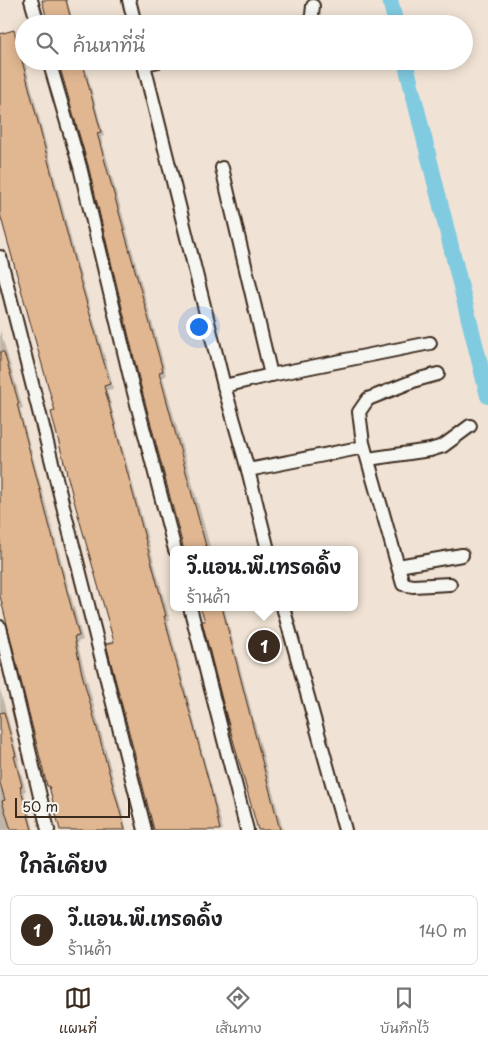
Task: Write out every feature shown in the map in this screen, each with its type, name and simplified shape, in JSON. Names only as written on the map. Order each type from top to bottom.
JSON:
[{"type":"street","points":[[31,0],[35,15]]},
{"type":"street","points":[[129,0],[132,15]]},
{"type":"street","points":[[312,15],[313,6]]},
{"type":"street","points":[[52,70],[80,168],[131,380],[174,546]]},
{"type":"street","points":[[146,70],[224,386],[267,546]]},
{"type":"street","points":[[222,168],[271,375]]},
{"type":"street","points":[[0,258],[145,830]]},
{"type":"street","points":[[224,386],[430,343]]},
{"type":"street","points":[[438,374],[416,380],[368,399],[359,412],[366,453],[403,584],[413,586],[450,584]]},
{"type":"street","points":[[248,470],[366,453],[430,450],[444,446],[470,426]]},
{"type":"street","points":[[398,566],[462,554]]},
{"type":"street","points":[[191,611],[247,830]]},
{"type":"street","points":[[284,611],[345,830]]},
{"type":"street","points":[[0,627],[48,830]]},
{"type":"building","points":[[42,0],[66,0],[70,15],[46,15]]},
{"type":"building","points":[[14,30],[15,70],[24,70],[73,256],[110,384],[104,386],[166,616],[164,616],[220,830],[154,830],[106,644],[114,642],[51,412],[55,411],[0,214],[0,34]]},
{"type":"building","points":[[61,70],[84,70],[101,132],[97,133],[163,371],[159,372],[206,546],[183,546],[140,383],[88,165]]},
{"type":"building","points":[[0,352],[4,352],[19,404],[17,404],[79,636],[74,637],[82,674],[125,830],[60,830],[49,786],[47,786],[0,596]]},
{"type":"building","points":[[201,611],[223,611],[280,830],[258,830],[202,621],[205,621]]},
{"type":"building","points":[[4,712],[16,756],[14,756],[22,786],[20,787],[32,830],[11,830],[2,801],[5,800],[0,783],[0,713]]},
{"type":"waterway","points":[[390,0],[394,15]]},
{"type":"waterway","points":[[407,70],[488,396]]},
{"type":"place","name":"วี.แอน.พี.เทรดดิ้ง","points":[[264,646]]}]
